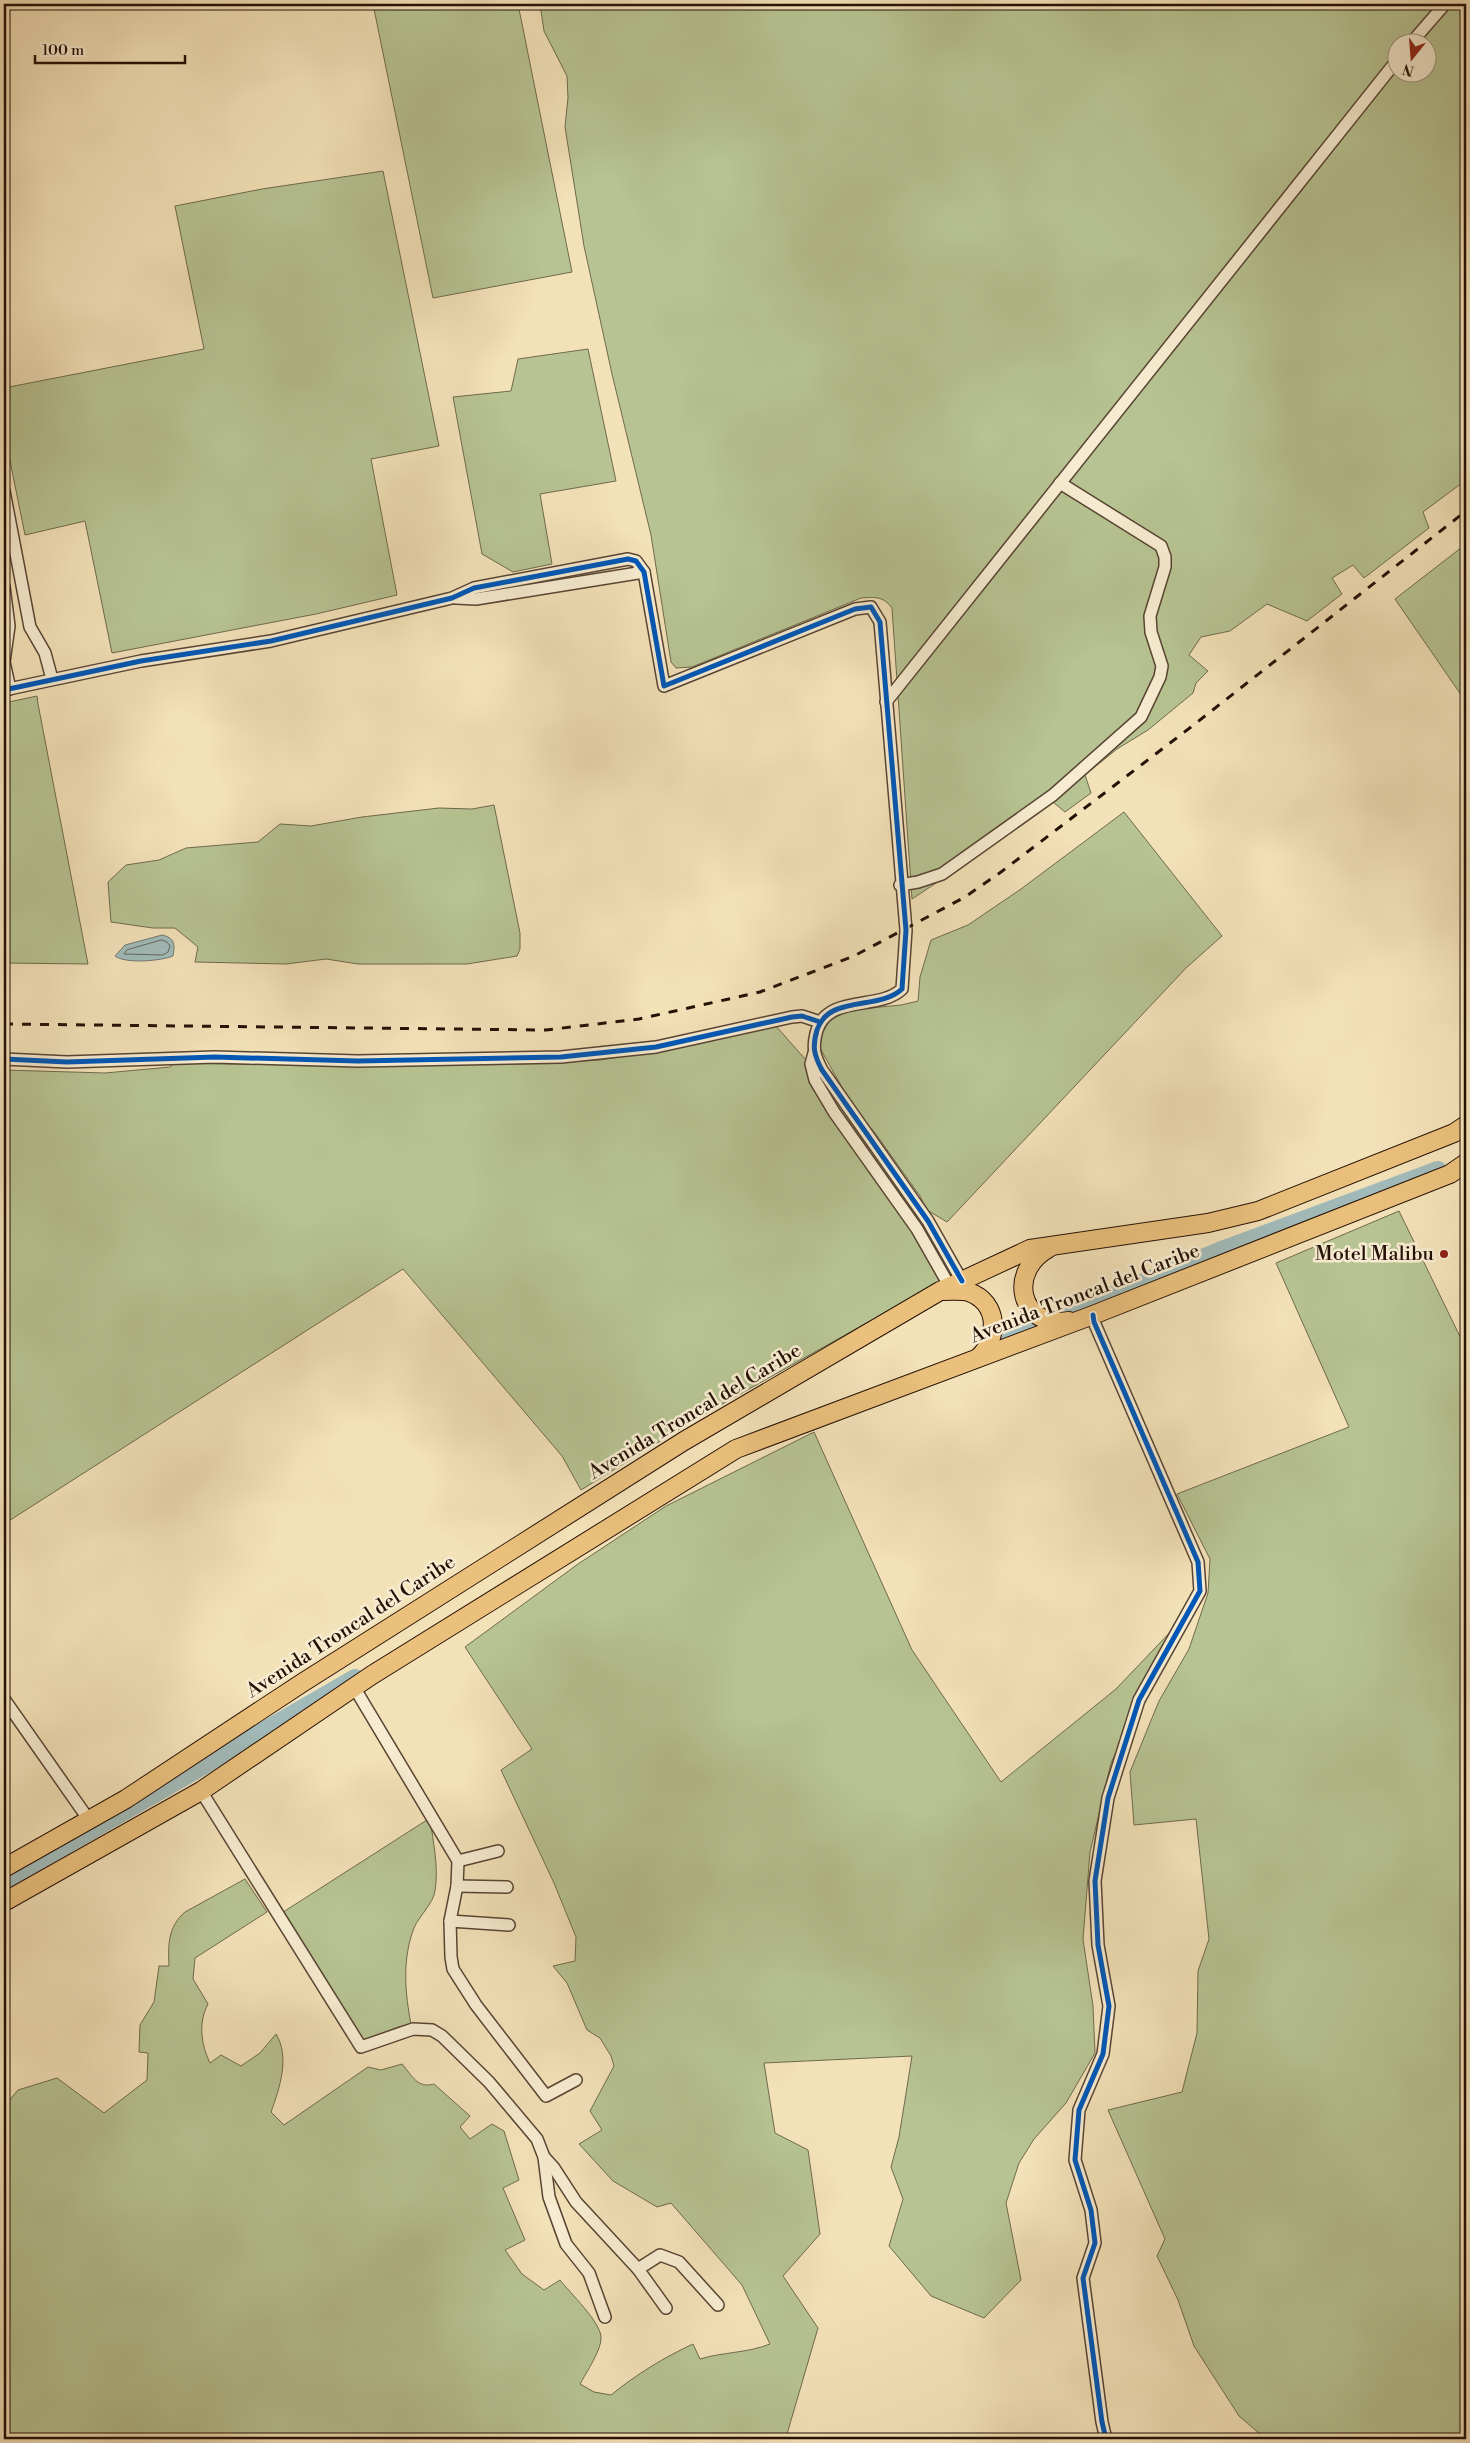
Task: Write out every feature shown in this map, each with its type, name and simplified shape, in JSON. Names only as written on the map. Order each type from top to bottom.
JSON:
[{"type":"highway","name":"Avenida Troncal del Caribe","points":[[4,1868],[126,1799],[302,1683],[676,1445],[951,1286],[1030,1249],[1208,1223],[1258,1211],[1454,1133],[1466,1125]]},
{"type":"highway","name":"Avenida Troncal del Caribe","points":[[4,1902],[201,1791],[354,1686],[736,1449],[1093,1315],[1450,1174],[1466,1163]]},
{"type":"highway","points":[[1056,1244],[1031,1261],[1024,1276],[1023,1292],[1029,1307],[1041,1318],[1056,1323],[1093,1315]]},
{"type":"highway","points":[[951,1286],[969,1292],[986,1304],[991,1312],[994,1332],[986,1350],[979,1357]]},
{"type":"street","points":[[1421,32],[1445,4]]},
{"type":"street","points":[[886,702],[1388,72]]},
{"type":"street","points":[[900,885],[918,882],[942,874],[1053,794],[1141,717],[1160,677],[1162,666],[1151,632],[1150,616],[1165,567],[1166,557],[1160,546],[1060,483]]},
{"type":"street","points":[[4,491],[30,627],[45,653],[52,679]]},
{"type":"street","points":[[4,587],[9,626],[4,662],[7,690],[142,661],[271,640],[452,598],[476,600],[644,572],[664,686],[855,609],[871,607],[880,622],[900,885],[906,930],[902,989],[888,999],[831,1011],[820,1022],[813,1044],[814,1053],[822,1070],[928,1222],[951,1286]]},
{"type":"street","points":[[4,1059],[67,1062],[216,1057],[358,1061],[561,1057],[656,1047],[792,1017],[802,1016],[820,1022]]},
{"type":"street","points":[[1093,1315],[1094,1322],[1198,1562],[1200,1591],[1139,1700],[1108,1798],[1095,1881],[1098,1945],[1109,2006],[1103,2054],[1080,2110],[1075,2160],[1091,2210],[1095,2243],[1083,2278],[1102,2422],[1106,2439]]},
{"type":"street","points":[[354,1686],[458,1861],[457,1886],[450,1921],[453,1969],[476,2005],[544,2094],[548,2096],[576,2080]]},
{"type":"street","points":[[4,1699],[88,1820]]},
{"type":"street","points":[[201,1791],[361,2047],[413,2029],[432,2030],[442,2036],[489,2082],[537,2139],[544,2157],[548,2197],[566,2244],[589,2273],[605,2317]]},
{"type":"street","points":[[458,1861],[498,1851]]},
{"type":"street","points":[[457,1886],[507,1887]]},
{"type":"street","points":[[450,1921],[509,1925]]},
{"type":"street","points":[[544,2157],[554,2168],[576,2202],[638,2269],[666,2308]]},
{"type":"street","points":[[638,2269],[660,2255],[672,2258],[679,2262],[718,2305]]},
{"type":"green space","points":[[373,4],[518,4],[572,272],[433,298]]},
{"type":"green space","points":[[540,4],[1466,4],[1466,480],[1423,512],[1429,528],[1364,578],[1353,565],[1332,578],[1342,594],[1307,621],[1267,604],[1230,631],[1201,637],[1189,655],[1208,671],[1196,683],[1193,693],[1148,730],[1117,749],[1085,775],[1091,793],[1065,812],[1053,802],[912,899],[892,608],[889,604],[878,598],[861,598],[692,667],[676,668],[671,662],[651,535],[612,374],[584,246],[565,127],[568,98],[567,76],[544,31]]},
{"type":"green space","points":[[383,171],[439,446],[371,459],[397,595],[316,614],[112,653],[85,521],[25,535],[4,431],[4,388],[204,349],[175,206],[262,189]]},
{"type":"green space","points":[[588,349],[616,481],[540,494],[552,564],[513,572],[482,554],[453,397],[511,391],[518,359]]},
{"type":"green space","points":[[1466,544],[1466,702],[1395,599]]},
{"type":"green space","points":[[37,696],[88,964],[4,963],[4,703]]},
{"type":"green space","points":[[494,805],[520,933],[520,949],[517,956],[467,964],[358,964],[326,959],[286,964],[195,962],[198,947],[175,928],[153,928],[111,922],[108,882],[126,865],[159,860],[186,848],[258,842],[280,824],[311,826],[362,817],[439,808],[472,809]]},
{"type":"green space","points":[[1124,812],[1222,936],[1186,968],[947,1222],[927,1210],[920,1196],[875,1133],[853,1107],[820,1048],[822,1033],[830,1020],[850,1010],[901,1005],[918,1001],[920,977],[931,940],[968,925],[1021,889]]},
{"type":"green space","points":[[776,1026],[813,1068],[837,1105],[911,1205],[941,1281],[694,1420],[581,1490],[562,1456],[403,1269],[4,1524],[4,1070],[105,1073],[170,1067],[174,1063],[299,1065],[521,1064],[600,1060],[668,1049]]},
{"type":"green space","points":[[1399,1211],[1466,1349],[1466,2439],[1266,2439],[1239,2416],[1194,2346],[1178,2300],[1157,2256],[1165,2239],[1108,2110],[1182,2092],[1197,2033],[1198,1971],[1209,1939],[1196,1819],[1134,1825],[1130,1772],[1159,1701],[1189,1649],[1208,1593],[1210,1559],[1177,1494],[1349,1427],[1276,1263]]},
{"type":"green space","points":[[814,1432],[912,1650],[1001,1782],[1116,1689],[1175,1627],[1111,1763],[1090,1852],[1083,1939],[1093,2006],[1095,2053],[1066,2103],[1034,2139],[1019,2163],[1006,2203],[1021,2280],[984,2318],[931,2296],[889,2246],[903,2199],[891,2167],[899,2137],[912,2056],[764,2063],[775,2133],[808,2150],[820,2234],[783,2276],[818,2328],[787,2434],[791,2439],[4,2439],[4,2107],[18,2090],[57,2078],[104,2113],[147,2080],[148,2053],[139,2052],[140,2025],[154,2002],[159,1966],[169,1966],[169,1943],[172,1930],[185,1912],[245,1879],[267,1912],[195,1958],[193,1979],[208,2004],[203,2019],[202,2034],[204,2048],[210,2063],[221,2055],[241,2066],[260,2053],[276,2034],[280,2043],[283,2062],[278,2092],[271,2112],[284,2125],[368,2067],[381,2070],[402,2064],[415,2080],[423,2085],[434,2084],[470,2116],[460,2127],[470,2139],[492,2124],[504,2131],[519,2180],[503,2188],[525,2240],[505,2250],[522,2274],[544,2290],[560,2280],[596,2323],[601,2342],[580,2384],[594,2392],[611,2395],[650,2367],[693,2344],[700,2359],[770,2344],[742,2285],[671,2203],[657,2207],[613,2181],[579,2144],[602,2130],[590,2111],[614,2066],[611,2056],[600,2038],[587,2030],[567,1983],[553,1966],[575,1961],[576,1937],[554,1883],[501,1770],[532,1749],[465,1647],[578,1564],[666,1506]]},
{"type":"green space","points":[[430,1818],[435,1854],[436,1882],[434,1896],[414,1928],[410,1940],[406,1964],[406,1988],[411,2024],[398,2027],[356,2044],[322,1996],[294,1942],[277,1916]]},
{"type":"water","points":[[162,935],[172,940],[173,956],[143,961],[120,959],[115,956],[125,945]]},
{"type":"waterway","points":[[1057,1318],[1219,1251],[1438,1170]]},
{"type":"waterway","points":[[1008,1338],[1042,1324]]},
{"type":"waterway","points":[[4,1881],[355,1678]]},
{"type":"railway","points":[[4,1024],[546,1030],[639,1019],[760,992],[854,956],[965,897],[1001,872],[1191,727],[1466,511]]},
{"type":"cycle path","points":[[4,690],[141,661],[271,641],[452,598],[474,588],[628,559],[636,561],[644,572],[664,686],[855,609],[871,607],[880,622],[906,930],[902,989],[892,996],[881,1000],[843,1007],[832,1012],[823,1019],[817,1030],[815,1051],[822,1070],[928,1221],[962,1281]]},
{"type":"cycle path","points":[[4,1059],[67,1062],[215,1057],[358,1061],[561,1057],[656,1047],[792,1017],[802,1016],[820,1022]]},
{"type":"cycle path","points":[[1093,1315],[1094,1322],[1198,1562],[1200,1591],[1139,1700],[1108,1798],[1095,1881],[1098,1945],[1109,2006],[1103,2054],[1079,2110],[1075,2160],[1091,2210],[1095,2243],[1083,2278],[1102,2422],[1106,2439]]},
{"type":"place","name":"Motel Malibu","points":[[1444,1254]]}]
